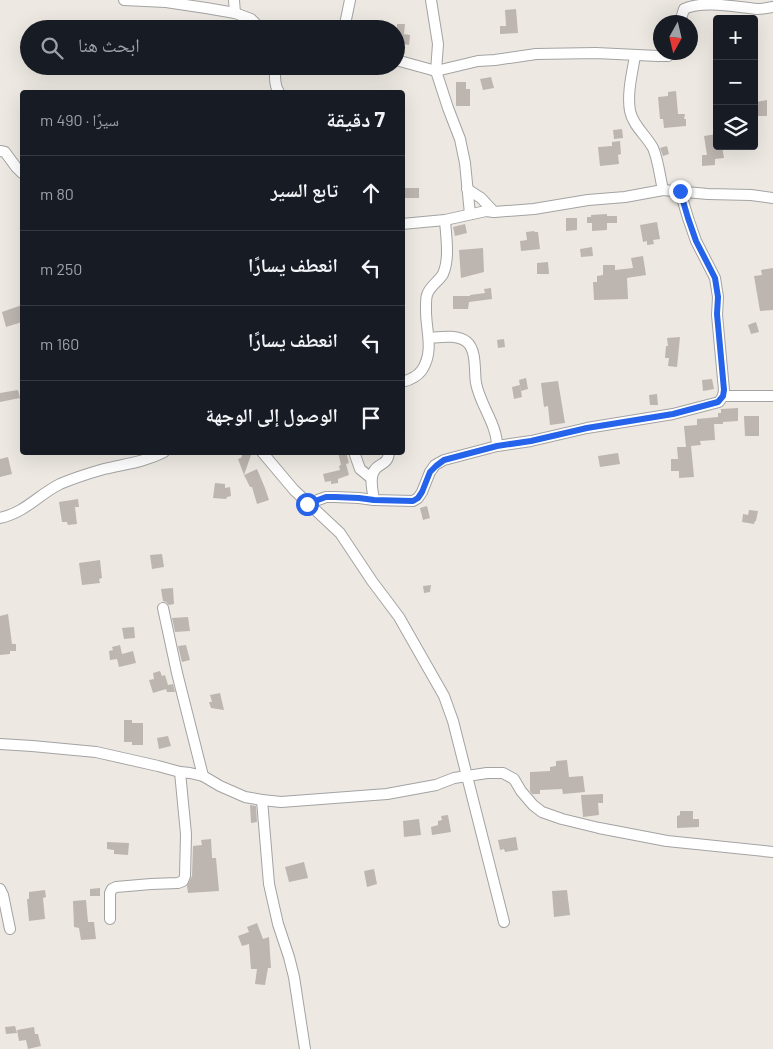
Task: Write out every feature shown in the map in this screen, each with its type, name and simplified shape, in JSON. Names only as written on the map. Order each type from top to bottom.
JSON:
[{"type":"street","points":[[124,0],[166,2],[206,8],[235,14],[251,20]]},
{"type":"street","points":[[234,0],[235,14]]},
{"type":"street","points":[[346,20],[350,0]]},
{"type":"street","points":[[431,0],[438,44],[436,71],[460,139],[470,214]]},
{"type":"street","points":[[682,15],[684,9],[694,3],[711,1],[731,3],[755,9],[773,7]]},
{"type":"street","points":[[405,62],[436,71],[478,61],[536,54],[653,56]]},
{"type":"street","points":[[635,56],[630,93],[630,112],[635,124],[652,147],[663,190]]},
{"type":"street","points":[[275,75],[278,90]]},
{"type":"street","points":[[0,151],[5,152],[20,171]]},
{"type":"street","points":[[466,189],[481,198],[494,212]]},
{"type":"street","points":[[405,224],[445,220],[486,211],[534,209],[663,190],[773,198]]},
{"type":"street","points":[[307,504],[326,497],[413,501],[422,492],[430,472],[444,460],[497,446],[531,441],[587,428],[673,414],[718,402],[723,396],[724,382],[715,278],[696,241],[680,191]]},
{"type":"street","points":[[405,381],[419,374],[426,364],[429,338],[426,295],[443,273],[446,264],[445,220]]},
{"type":"street","points":[[429,338],[447,336],[458,338],[465,341],[471,347],[476,385],[495,430],[497,446]]},
{"type":"street","points":[[723,396],[773,396]]},
{"type":"street","points":[[0,518],[11,516],[23,510],[60,485],[102,470],[140,462],[157,455]]},
{"type":"street","points":[[265,455],[307,504],[340,534],[404,625],[444,696],[453,721],[504,922]]},
{"type":"street","points":[[355,455],[360,469],[371,478]]},
{"type":"street","points":[[374,500],[371,478],[376,468],[386,462],[389,455]]},
{"type":"street","points":[[163,608],[203,776]]},
{"type":"street","points":[[0,744],[96,752],[203,776],[245,797],[281,802],[387,794],[436,784],[454,778],[487,773],[504,773],[514,779],[533,805],[542,812],[562,819],[667,841],[773,852]]},
{"type":"street","points":[[110,919],[110,893],[112,889],[151,884],[178,884],[185,876],[186,834],[180,772]]},
{"type":"street","points":[[262,800],[270,884],[278,924],[294,978],[305,1049]]},
{"type":"street","points":[[0,889],[10,929]]},
{"type":"building","points":[[516,9],[518,33],[500,34],[500,26],[506,26],[505,10]]},
{"type":"building","points":[[405,34],[410,35],[409,45],[405,44]]},
{"type":"building","points":[[491,77],[494,88],[483,90],[480,79]]},
{"type":"building","points":[[456,82],[466,82],[466,89],[470,89],[470,106],[456,106]]},
{"type":"building","points":[[676,91],[678,114],[685,114],[686,126],[664,128],[663,119],[660,119],[658,97],[668,96],[668,92]]},
{"type":"building","points":[[767,100],[767,116],[758,116],[758,102]]},
{"type":"building","points":[[622,129],[623,138],[614,139],[613,130]]},
{"type":"building","points":[[713,135],[713,150],[723,150],[724,158],[715,159],[715,165],[702,166],[702,155],[707,155],[704,136]]},
{"type":"building","points":[[620,141],[621,154],[618,155],[619,164],[600,166],[598,147],[612,146],[612,142]]},
{"type":"building","points":[[667,146],[669,154],[663,156],[660,148]]},
{"type":"building","points":[[405,188],[419,188],[419,198],[405,198]]},
{"type":"building","points":[[607,214],[607,216],[617,216],[617,223],[607,223],[607,230],[592,231],[592,223],[587,223],[587,217]]},
{"type":"building","points":[[566,218],[577,218],[577,230],[566,231]]},
{"type":"building","points":[[657,222],[660,239],[653,240],[654,244],[647,245],[647,241],[643,242],[640,225]]},
{"type":"building","points":[[465,224],[467,233],[455,236],[453,227]]},
{"type":"building","points":[[526,232],[538,232],[540,249],[521,251],[520,241],[527,240]]},
{"type":"building","points":[[592,247],[593,256],[581,257],[580,249]]},
{"type":"building","points":[[483,248],[484,272],[461,278],[459,250]]},
{"type":"building","points":[[643,256],[646,275],[627,278],[628,299],[594,300],[593,282],[597,282],[597,276],[603,275],[603,265],[615,265],[615,270],[633,268],[631,258]]},
{"type":"building","points":[[548,262],[549,274],[537,274],[537,263]]},
{"type":"building","points":[[773,268],[773,310],[760,311],[754,276],[762,275],[761,270]]},
{"type":"building","points":[[491,288],[492,299],[469,302],[468,309],[453,309],[453,296],[470,296],[485,293],[484,289]]},
{"type":"building","points":[[20,306],[20,323],[6,327],[2,312]]},
{"type":"building","points":[[756,322],[759,332],[751,334],[748,325]]},
{"type":"building","points":[[680,337],[677,367],[668,366],[669,358],[665,358],[666,346],[668,346],[667,338]]},
{"type":"building","points":[[504,339],[505,347],[498,348],[497,340]]},
{"type":"building","points":[[526,378],[528,389],[521,391],[519,380]]},
{"type":"building","points":[[712,379],[714,389],[703,391],[702,380]]},
{"type":"building","points":[[558,381],[565,423],[550,425],[548,406],[544,407],[541,383]]},
{"type":"building","points":[[520,385],[522,397],[514,399],[512,387]]},
{"type":"building","points":[[18,390],[20,398],[0,402],[0,393]]},
{"type":"building","points":[[657,394],[658,405],[650,405],[649,395]]},
{"type":"building","points":[[738,408],[738,421],[714,424],[715,440],[700,441],[701,445],[691,446],[694,477],[679,478],[679,471],[671,471],[671,459],[678,459],[677,447],[686,447],[684,426],[697,425],[697,419],[718,417],[721,409]]},
{"type":"building","points":[[744,416],[759,416],[759,436],[745,436]]},
{"type":"building","points":[[618,453],[620,464],[600,467],[598,456]]},
{"type":"building","points":[[242,455],[251,455],[244,475],[238,459]]},
{"type":"building","points":[[339,455],[347,455],[349,463],[346,464],[349,475],[338,479],[338,483],[331,484],[331,481],[325,482],[323,474],[340,470],[339,466],[341,465]]},
{"type":"building","points":[[8,457],[12,474],[0,477],[0,459]]},
{"type":"building","points":[[257,469],[269,500],[257,504],[252,487],[250,487],[244,475]]},
{"type":"building","points":[[215,483],[225,484],[225,488],[230,487],[231,496],[226,499],[213,498]]},
{"type":"building","points":[[78,499],[79,507],[75,507],[77,524],[68,525],[67,522],[62,522],[59,502]]},
{"type":"building","points":[[427,506],[430,518],[423,520],[420,508]]},
{"type":"building","points":[[749,510],[758,511],[754,524],[742,522],[743,514],[748,515]]},
{"type":"building","points":[[162,554],[164,567],[152,569],[150,555]]},
{"type":"building","points":[[100,560],[102,578],[99,579],[100,583],[82,585],[79,563]]},
{"type":"building","points":[[431,585],[430,592],[424,593],[423,586]]},
{"type":"building","points":[[173,588],[174,604],[169,605],[163,601],[161,589]]},
{"type":"building","points":[[8,614],[12,644],[16,644],[16,651],[0,655],[0,616]]},
{"type":"building","points":[[188,617],[190,631],[175,632],[172,618]]},
{"type":"building","points":[[134,627],[135,638],[124,639],[122,628]]},
{"type":"building","points":[[120,645],[122,654],[133,651],[136,663],[119,667],[117,659],[110,660],[109,651],[113,650],[112,647]]},
{"type":"building","points":[[186,645],[190,660],[182,662],[178,646]]},
{"type":"building","points":[[160,671],[162,676],[165,675],[168,685],[173,684],[175,692],[167,692],[166,689],[153,693],[149,680],[154,679],[153,673]]},
{"type":"building","points":[[220,693],[224,710],[211,708],[209,702],[212,702],[210,695]]},
{"type":"building","points":[[124,720],[132,720],[132,723],[143,723],[143,745],[132,745],[132,742],[124,742]]},
{"type":"building","points":[[168,736],[171,746],[159,749],[157,738]]},
{"type":"building","points":[[567,760],[569,777],[583,776],[585,792],[563,794],[562,789],[540,790],[540,794],[532,794],[530,791],[530,772],[550,771],[550,767],[556,766],[556,761]]},
{"type":"building","points":[[603,794],[603,803],[598,803],[599,815],[583,817],[581,795]]},
{"type":"building","points":[[250,805],[256,806],[257,822],[251,823]]},
{"type":"building","points":[[680,811],[693,811],[693,819],[699,819],[699,827],[677,828],[677,816],[680,815]]},
{"type":"building","points":[[448,815],[451,832],[432,835],[431,827],[438,825],[438,821],[442,820],[441,816]]},
{"type":"building","points":[[419,819],[421,835],[404,837],[403,821]]},
{"type":"building","points":[[516,837],[518,850],[505,852],[504,849],[500,850],[498,840]]},
{"type":"building","points":[[211,839],[212,858],[216,858],[219,891],[188,893],[187,886],[192,876],[193,846],[202,845],[201,840]]},
{"type":"building","points":[[107,842],[129,843],[128,855],[114,854],[114,850],[107,849]]},
{"type":"building","points":[[304,862],[308,878],[289,882],[285,867]]},
{"type":"building","points":[[374,869],[377,884],[367,887],[364,871]]},
{"type":"building","points":[[100,888],[100,896],[90,896],[90,889]]},
{"type":"building","points":[[45,890],[46,897],[43,898],[45,919],[29,921],[27,899],[29,899],[29,892]]},
{"type":"building","points":[[567,890],[570,915],[554,917],[552,891]]},
{"type":"building","points":[[86,900],[88,922],[94,922],[96,939],[81,940],[79,928],[74,927],[73,901]]},
{"type":"building","points":[[257,923],[263,939],[269,937],[271,968],[268,968],[265,985],[255,984],[257,969],[251,969],[249,944],[242,946],[238,936],[249,932],[247,927]]},
{"type":"building","points":[[15,1026],[17,1033],[6,1034],[5,1027]]},
{"type":"building","points":[[34,1027],[41,1046],[28,1049],[26,1040],[19,1041],[17,1030]]},
{"type":"route","points":[[307,504],[326,497],[413,501],[422,492],[430,472],[444,460],[497,446],[531,441],[587,428],[673,414],[718,402],[723,396],[724,390],[715,278],[696,241],[680,191]]}]
